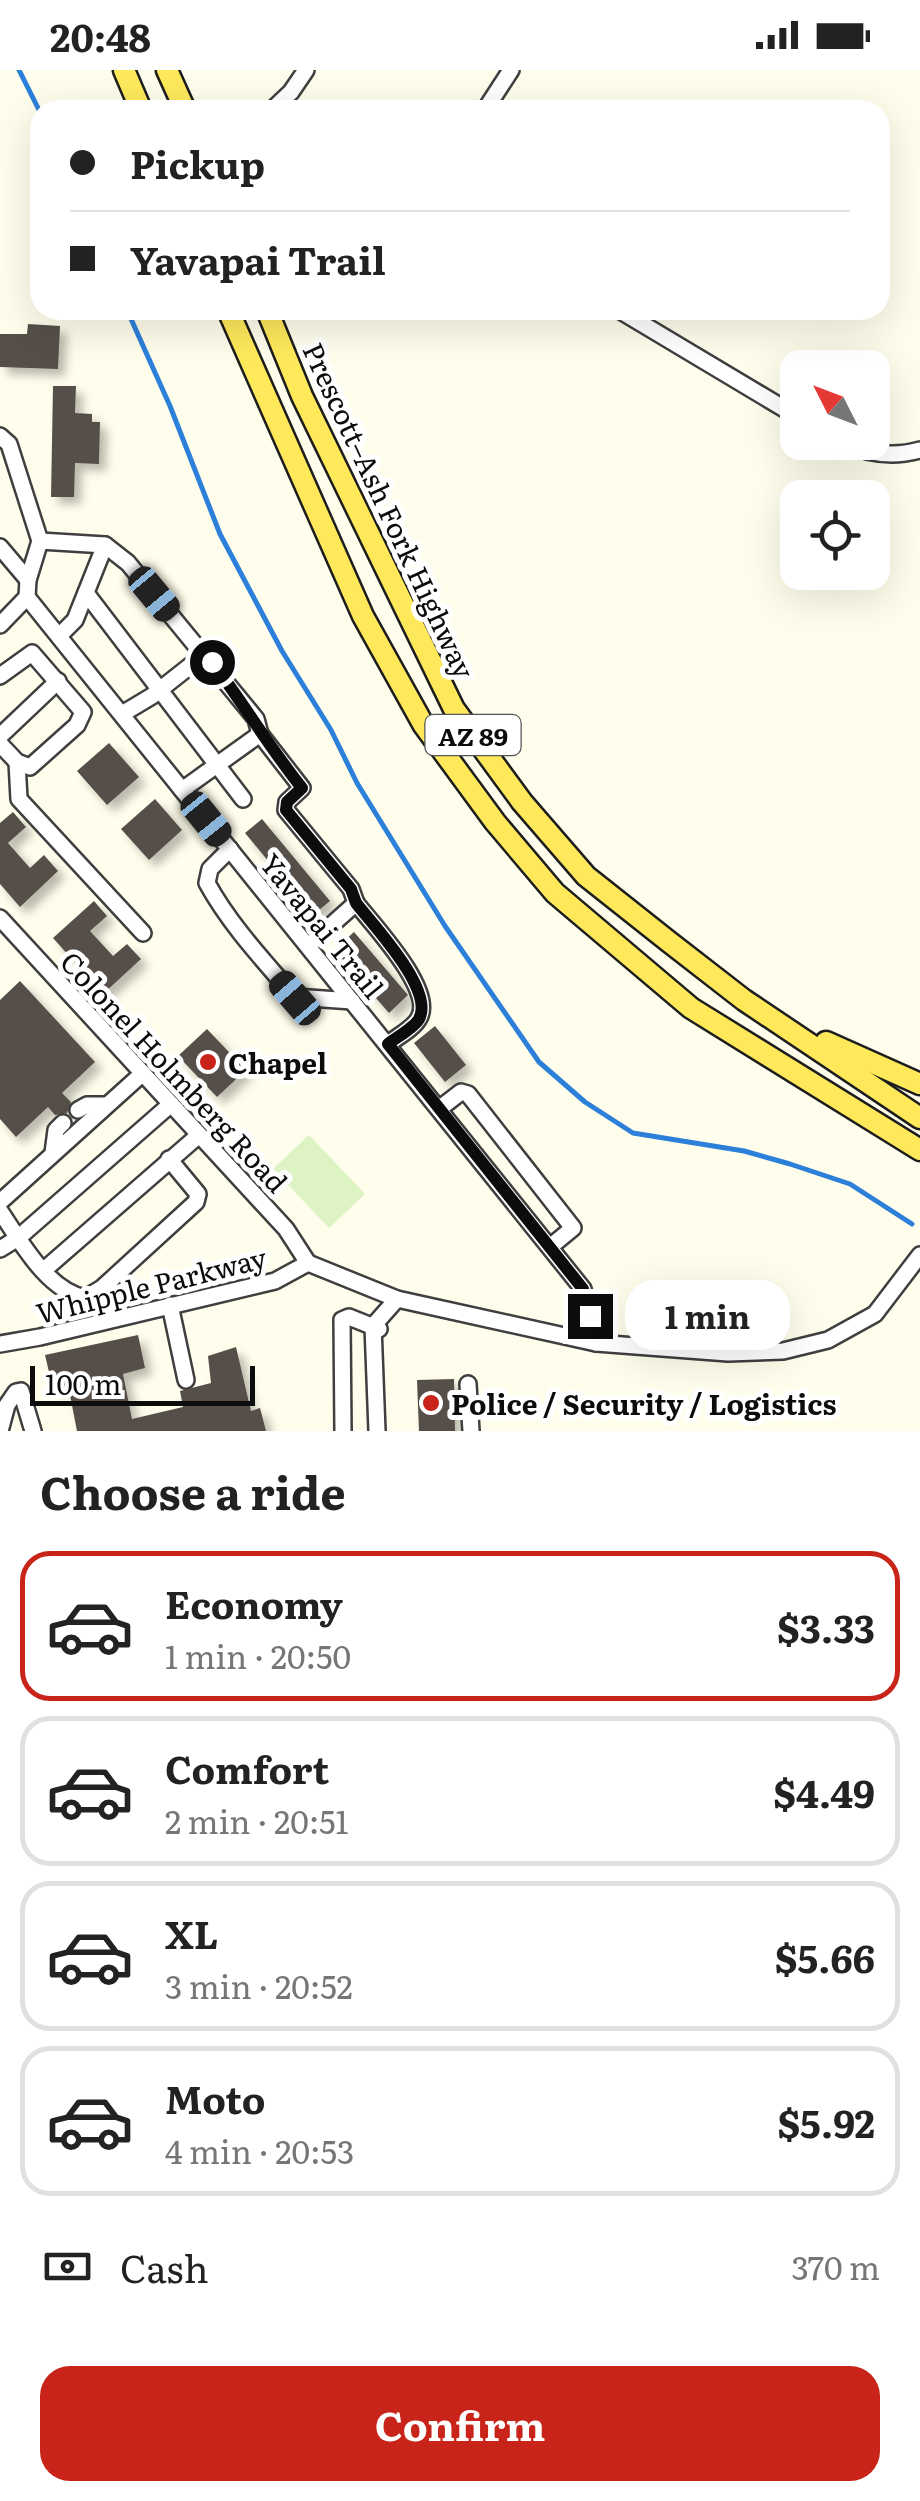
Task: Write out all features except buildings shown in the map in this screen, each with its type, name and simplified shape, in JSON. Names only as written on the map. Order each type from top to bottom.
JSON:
[{"type":"main road","points":[[124,70],[136,100]]},
{"type":"main road","points":[[167,70],[180,100]]},
{"type":"main road","name":"AZ 89","points":[[232,320],[362,616],[423,724],[495,822],[555,894],[691,1008],[920,1150]]},
{"type":"main road","name":"Prescott–Ash Fork Highway","points":[[271,320],[310,413],[454,709],[522,802],[586,876],[744,1000],[920,1118]]},
{"type":"main road","points":[[744,1000],[866,1062],[920,1084]]},
{"type":"lane","points":[[283,100],[306,70]]},
{"type":"lane","points":[[492,100],[511,70]]},
{"type":"lane","points":[[636,320],[780,406]]},
{"type":"lane","points":[[0,436],[8,444],[40,541],[28,588],[0,625]]},
{"type":"lane","points":[[890,455],[920,450]]},
{"type":"lane","points":[[40,541],[106,545],[128,563],[256,720],[260,734],[302,788],[287,802],[286,810],[351,889],[356,903],[410,973],[423,1000],[419,1019],[388,1044]]},
{"type":"lane","points":[[60,636],[76,620],[106,545]]},
{"type":"lane","name":"Yavapai Trail","points":[[0,546],[60,636],[583,1289],[596,1342]]},
{"type":"lane","points":[[86,593],[242,799]]},
{"type":"lane","points":[[0,744],[17,762],[30,766],[78,725],[83,712],[30,653],[1,674]]},
{"type":"lane","points":[[122,714],[205,654]]},
{"type":"lane","points":[[0,736],[58,681]]},
{"type":"lane","points":[[182,790],[260,734]]},
{"type":"lane","points":[[17,762],[19,799],[142,933]]},
{"type":"lane","points":[[230,849],[210,869],[207,883],[254,951],[295,998],[352,1001]]},
{"type":"lane","points":[[308,946],[356,903]]},
{"type":"lane","name":"Colonel Holmberg Road","points":[[0,918],[286,1229],[308,1262]]},
{"type":"lane","points":[[0,1202],[143,1073]]},
{"type":"lane","points":[[439,1109],[461,1092],[468,1094],[573,1228],[550,1248]]},
{"type":"lane","points":[[78,1110],[88,1104],[106,1105]]},
{"type":"lane","points":[[0,1249],[18,1238],[171,1104]]},
{"type":"lane","points":[[53,1153],[56,1130],[63,1123]]},
{"type":"lane","points":[[44,1270],[198,1135]]},
{"type":"lane","points":[[0,1211],[44,1270],[70,1295],[85,1298],[102,1288],[196,1202],[198,1194],[169,1159]]},
{"type":"lane","name":"Whipple Parkway","points":[[0,1344],[276,1281],[308,1262],[397,1299],[596,1342],[728,1353],[784,1350],[828,1340],[874,1314],[920,1255]]},
{"type":"lane","points":[[377,1431],[376,1327],[397,1299]]},
{"type":"lane","points":[[170,1305],[186,1380]]},
{"type":"lane","points":[[343,1431],[342,1320],[349,1317],[376,1327]]},
{"type":"lane","points":[[468,1384],[471,1431]]},
{"type":"lane","points":[[0,1431],[6,1405],[16,1392],[21,1392],[32,1431]]},
{"type":"green space","points":[[309,1135],[365,1194],[329,1228],[273,1169]]},
{"type":"waterway","points":[[19,70],[34,100]]},
{"type":"waterway","points":[[131,320],[220,534],[282,651],[445,926],[539,1062],[585,1102],[633,1133],[744,1151],[790,1164],[850,1184],[912,1224]]},
{"type":"place","name":"Chapel","points":[[208,1062]]},
{"type":"place","name":"Police / Security / Logistics","points":[[431,1403]]},
{"type":"route","points":[[212,662],[302,788],[287,802],[286,810],[351,889],[356,903],[410,973],[423,1000],[419,1019],[388,1044],[583,1289],[590,1316]]}]
